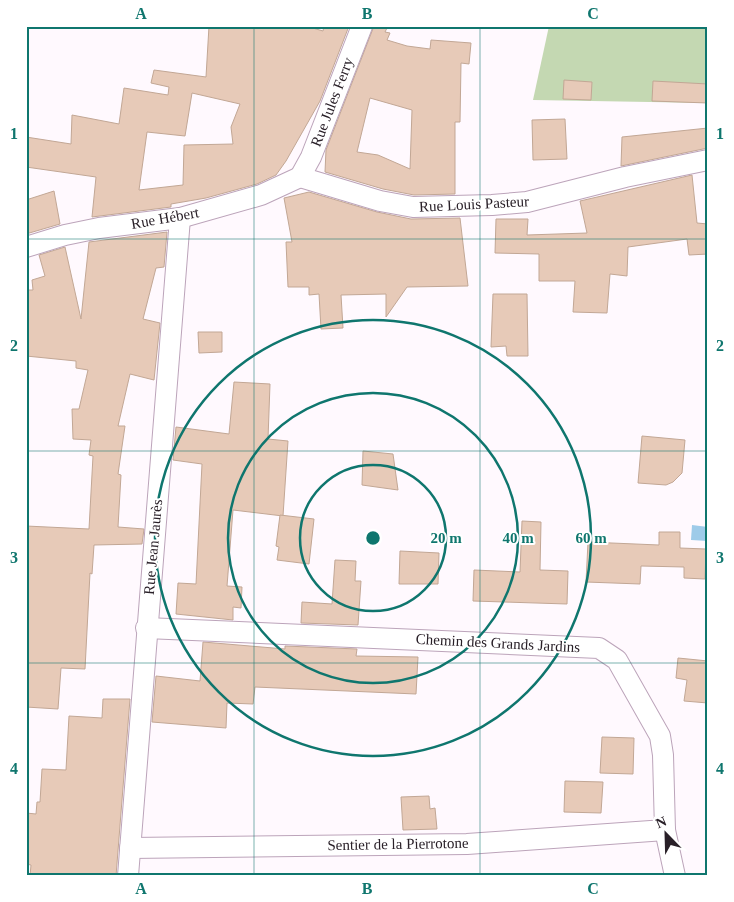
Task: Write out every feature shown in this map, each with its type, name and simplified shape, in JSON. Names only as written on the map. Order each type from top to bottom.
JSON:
[{"type":"street","name":"Rue Jules Ferry","points":[[300,177],[311,156],[362,26]]},
{"type":"street","name":"Rue Louis Pasteur","points":[[300,177],[380,202],[413,207],[492,205],[527,202],[634,175],[708,160]]},
{"type":"street","name":"Rue Hébert","points":[[26,247],[65,234],[180,218],[261,195],[300,177]]},
{"type":"street","name":"Rue Jean Jaurès","points":[[128,876],[146,628],[180,218]]},
{"type":"street","name":"Chemin des Grands Jardins","points":[[146,628],[599,648],[617,660],[660,736],[663,754],[665,830],[675,876]]},
{"type":"street","name":"Sentier de la Pierrotone","points":[[130,848],[467,844],[665,830]]},
{"type":"green space","points":[[549,26],[708,26],[708,103],[533,100]]},
{"type":"water","points":[[692,525],[708,527],[708,541],[691,540]]},
{"type":"building","points":[[209,26],[306,26],[323,31],[324,26],[349,26],[320,101],[286,161],[276,175],[257,184],[206,198],[171,204],[171,207],[92,217],[96,177],[26,167],[26,137],[71,144],[72,115],[119,124],[124,88],[168,95],[169,87],[151,83],[154,70],[206,77]],"holes":[[[192,93],[240,104],[231,127],[233,144],[184,145],[183,185],[139,190],[147,132],[185,136]]]},
{"type":"building","points":[[374,26],[388,26],[385,32],[390,33],[387,40],[407,46],[430,49],[431,40],[471,43],[469,64],[461,63],[460,122],[455,122],[455,194],[414,195],[383,189],[325,172],[326,150]],"holes":[[[370,98],[412,110],[410,169],[378,155],[357,152]]]},
{"type":"building","points":[[564,80],[592,82],[591,100],[563,99]]},
{"type":"building","points":[[653,81],[708,84],[708,103],[652,101]]},
{"type":"building","points":[[565,119],[567,159],[533,160],[532,120]]},
{"type":"building","points":[[708,128],[708,148],[621,166],[622,137]]},
{"type":"building","points":[[692,175],[697,223],[708,224],[708,254],[689,255],[687,239],[628,247],[627,276],[610,274],[607,313],[573,312],[575,281],[539,281],[539,254],[495,253],[496,219],[528,219],[527,235],[587,233],[580,201]]},
{"type":"building","points":[[54,191],[60,224],[26,234],[26,200]]},
{"type":"building","points":[[309,192],[377,212],[411,219],[460,218],[468,286],[407,287],[386,317],[386,294],[341,295],[343,328],[321,329],[319,294],[309,295],[309,287],[288,287],[286,242],[292,242],[284,198]]},
{"type":"building","points":[[167,232],[164,267],[156,268],[143,319],[160,323],[154,380],[130,374],[118,426],[125,426],[118,474],[121,475],[118,527],[144,529],[142,544],[94,545],[92,574],[90,573],[85,669],[61,668],[58,709],[26,707],[26,526],[89,529],[93,456],[89,455],[91,440],[73,439],[72,409],[79,409],[88,370],[76,368],[76,361],[26,356],[26,290],[33,290],[32,280],[45,276],[39,255],[65,247],[81,319],[89,242]]},
{"type":"building","points":[[493,294],[527,294],[528,356],[507,356],[506,346],[491,347]]},
{"type":"building","points":[[198,332],[222,332],[222,352],[199,353]]},
{"type":"building","points":[[234,382],[270,384],[268,439],[288,441],[283,516],[233,510],[227,586],[242,587],[241,608],[233,607],[233,620],[176,614],[178,583],[196,584],[202,464],[173,460],[176,427],[229,434]]},
{"type":"building","points":[[642,436],[685,440],[682,473],[673,482],[666,485],[638,483]]},
{"type":"building","points":[[363,451],[393,454],[398,490],[362,485]]},
{"type":"building","points":[[280,515],[314,519],[309,564],[277,560],[279,547],[276,546]]},
{"type":"building","points":[[522,521],[541,522],[540,570],[568,571],[567,604],[473,601],[474,570],[520,572]]},
{"type":"building","points":[[659,532],[680,532],[680,548],[706,549],[705,579],[684,578],[684,567],[641,566],[640,584],[586,582],[588,542],[659,545]]},
{"type":"building","points":[[400,551],[439,553],[438,584],[399,584]]},
{"type":"building","points":[[335,560],[356,561],[355,581],[361,581],[358,625],[301,623],[302,602],[332,604]]},
{"type":"building","points":[[203,642],[285,649],[285,646],[357,649],[356,656],[418,657],[416,694],[255,687],[253,704],[227,703],[226,728],[152,722],[156,676],[200,681]]},
{"type":"building","points":[[678,658],[708,661],[708,703],[684,701],[687,680],[676,678]]},
{"type":"building","points":[[103,699],[130,699],[116,876],[30,876],[31,865],[26,864],[26,813],[36,814],[37,802],[40,802],[42,769],[66,770],[69,716],[102,718]]},
{"type":"building","points":[[602,737],[634,738],[633,774],[600,773]]},
{"type":"building","points":[[565,781],[603,782],[601,813],[564,812]]},
{"type":"building","points":[[429,796],[430,809],[435,808],[437,829],[403,830],[401,797]]}]
